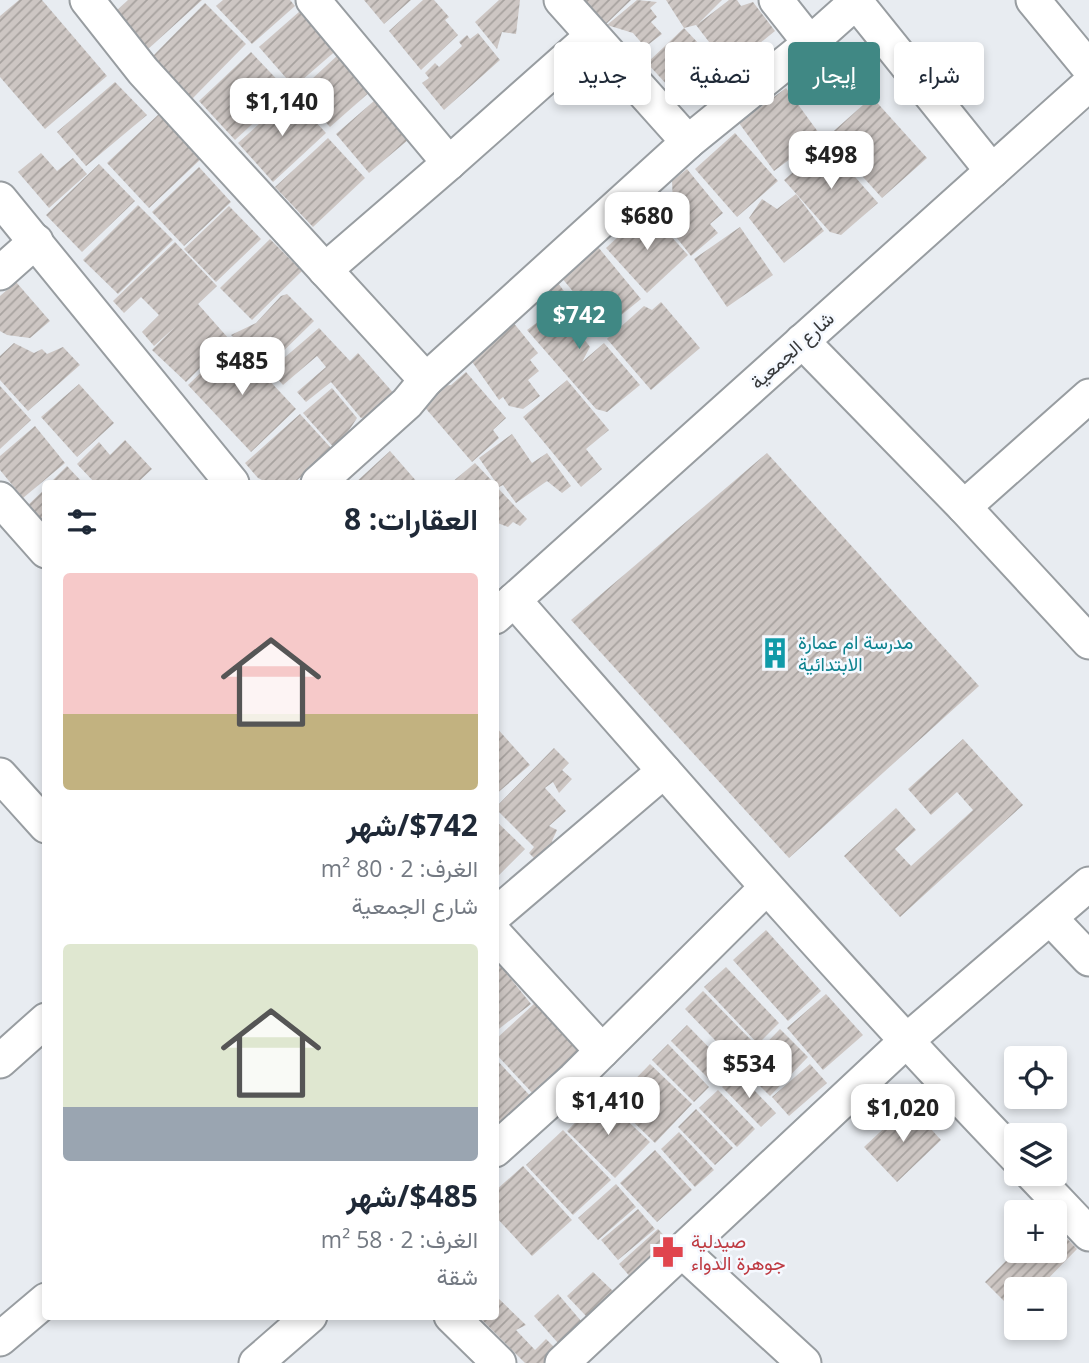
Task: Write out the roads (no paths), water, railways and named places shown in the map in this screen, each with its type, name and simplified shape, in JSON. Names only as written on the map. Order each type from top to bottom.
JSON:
[{"type":"street","points":[[87,0],[142,71],[426,380]]},
{"type":"street","points":[[313,0],[449,163]]},
{"type":"street","points":[[561,0],[688,142]]},
{"type":"street","points":[[776,0],[809,42]]},
{"type":"street","points":[[1033,0],[1089,68]]},
{"type":"street","points":[[811,42],[857,1],[992,171]]},
{"type":"street","points":[[325,270],[592,36]]},
{"type":"street","points":[[321,480],[407,404],[426,380],[688,142],[788,61]]},
{"type":"street","name":"شارع الجمعية","points":[[505,609],[1089,84]]},
{"type":"street","points":[[0,199],[230,480]]},
{"type":"street","points":[[0,273],[36,241]]},
{"type":"street","points":[[802,341],[964,507],[1089,642]]},
{"type":"street","points":[[964,507],[1089,396]]},
{"type":"street","points":[[0,499],[42,546]]},
{"type":"street","points":[[505,609],[664,771],[905,1042],[1004,1145]]},
{"type":"street","points":[[499,912],[664,771]]},
{"type":"street","points":[[1,779],[42,822]]},
{"type":"street","points":[[562,1363],[905,1042],[1089,884]]},
{"type":"street","points":[[499,1146],[602,1051],[766,888]]},
{"type":"street","points":[[1050,918],[1089,958]]},
{"type":"street","points":[[499,938],[602,1051]]},
{"type":"street","points":[[0,1061],[42,1024]]},
{"type":"street","points":[[1043,1186],[1089,1234]]},
{"type":"street","points":[[682,1251],[804,1363]]},
{"type":"street","points":[[0,1339],[42,1303]]},
{"type":"street","points":[[256,1363],[305,1320]]},
{"type":"street","points":[[455,1320],[499,1363]]},
{"type":"place","name":"مدرسة ام عمارة الابتدائية","points":[[775,653]]},
{"type":"place","name":"صيدلية جوهرة الدواء","points":[[668,1252]]}]
